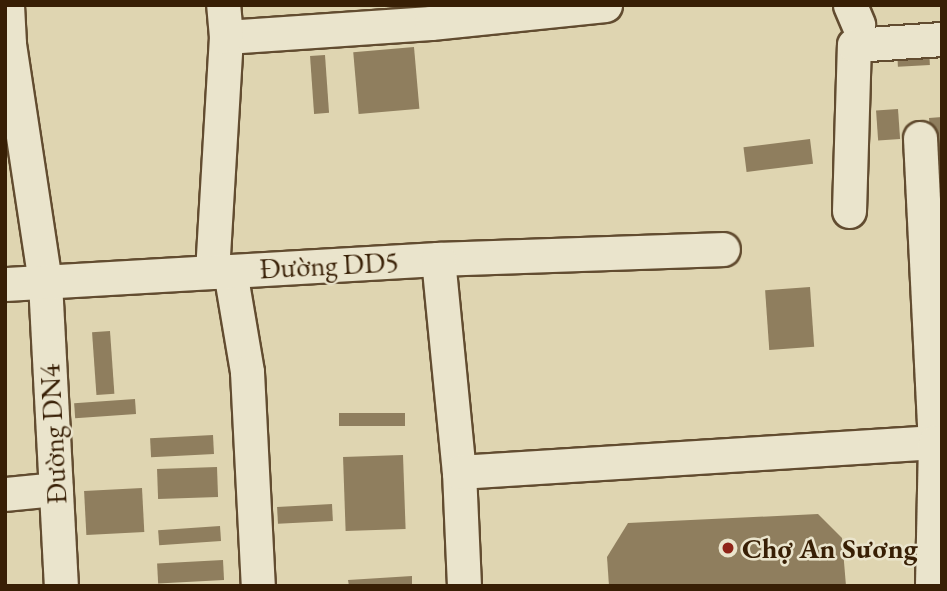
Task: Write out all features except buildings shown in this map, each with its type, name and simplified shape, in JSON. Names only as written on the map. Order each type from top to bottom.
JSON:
[{"type":"street","points":[[7,5],[7,44]]},
{"type":"street","points":[[258,586],[247,372],[221,271],[224,21],[431,23],[605,5]]},
{"type":"street","points":[[849,211],[854,45],[942,39]]},
{"type":"street","name":"Đường DN4","points":[[7,44],[45,282],[61,586]]},
{"type":"street","points":[[920,138],[935,442],[932,586]]},
{"type":"street","points":[[438,259],[723,249]]},
{"type":"street","name":"Đường DD5","points":[[5,284],[438,259],[459,472],[464,586]]},
{"type":"street","points":[[459,472],[935,442]]},
{"type":"street","points":[[5,494],[56,489]]},
{"type":"place","name":"Chợ An Sương","points":[[728,548]]}]
